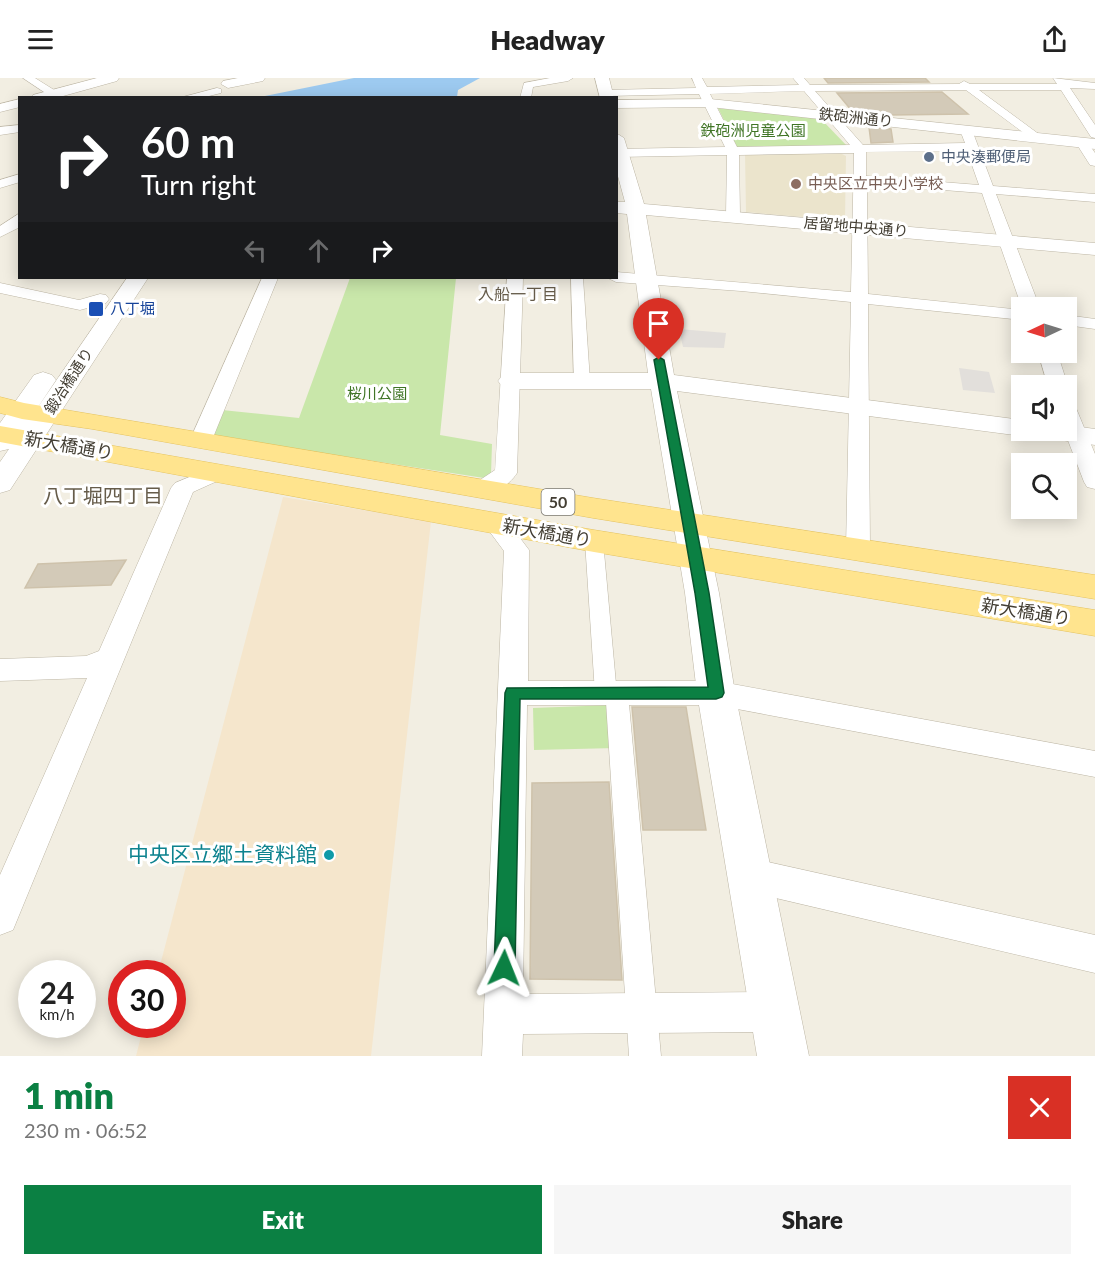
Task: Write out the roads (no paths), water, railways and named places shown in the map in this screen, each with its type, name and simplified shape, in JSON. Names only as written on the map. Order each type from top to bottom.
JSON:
[{"type":"main road","name":"新大橋通り","points":[[15,426],[201,440],[482,489],[1095,586]]},
{"type":"main road","name":"新大橋通り","points":[[15,426],[216,473],[594,541],[1095,623]]},
{"type":"street","points":[[28,78],[59,95],[112,78]]},
{"type":"street","points":[[210,78],[222,88]]},
{"type":"street","points":[[192,96],[258,78]]},
{"type":"street","points":[[525,96],[528,85],[568,78]]},
{"type":"street","points":[[602,78],[609,96]]},
{"type":"street","points":[[698,78],[733,152],[733,216]]},
{"type":"street","points":[[798,78],[860,149],[858,549]]},
{"type":"street","points":[[955,78],[1036,138]]},
{"type":"street","points":[[1017,78],[1030,87]]},
{"type":"street","points":[[707,97],[807,88],[1030,87],[1061,83],[1095,86]]},
{"type":"street","points":[[1061,83],[1090,118],[1095,162]]},
{"type":"street","name":"鉄砲洲通り","points":[[618,98],[707,97],[833,116],[1036,138],[1091,140]]},
{"type":"street","points":[[0,108],[18,104]]},
{"type":"street","points":[[0,131],[18,128]]},
{"type":"street","points":[[966,130],[1027,297]]},
{"type":"street","points":[[783,1056],[716,693],[695,558],[662,381],[632,278],[618,148],[733,152],[971,147]]},
{"type":"street","points":[[859,179],[1095,198]]},
{"type":"street","points":[[0,184],[18,182]]},
{"type":"street","name":"居留地中央通り","points":[[626,207],[1095,249]]},
{"type":"street","points":[[0,223],[18,220]]},
{"type":"street","points":[[0,232],[18,221]]},
{"type":"street","points":[[632,278],[1011,314]]},
{"type":"street","name":"鍛冶橋通り","points":[[0,484],[15,426],[114,279]]},
{"type":"street","name":"鍛冶橋通り","points":[[15,426],[136,279]]},
{"type":"street","points":[[201,440],[270,279]]},
{"type":"street","points":[[482,489],[506,473],[515,279]]},
{"type":"street","points":[[577,279],[582,381]]},
{"type":"street","points":[[0,288],[80,305],[100,299]]},
{"type":"street","points":[[1077,322],[1095,324]]},
{"type":"street","points":[[511,381],[662,381],[1011,427]]},
{"type":"street","points":[[1085,436],[1095,482]]},
{"type":"street","points":[[0,917],[183,488],[216,473]]},
{"type":"street","points":[[496,524],[517,550],[502,1056]]},
{"type":"street","points":[[594,541],[611,693],[645,1056]]},
{"type":"street","points":[[0,670],[89,667],[110,658]]},
{"type":"street","points":[[513,693],[716,693],[1095,764]]},
{"type":"street","points":[[750,875],[1095,954]]},
{"type":"street","points":[[503,1014],[642,1011],[775,1012]]},
{"type":"water","points":[[354,78],[480,78],[458,90],[457,96],[265,96]]},
{"type":"place","name":"中央湊郵便局","points":[[929,157]]},
{"type":"place","name":"中央区立中央小学校","points":[[796,184]]},
{"type":"place","name":"八丁堀","points":[[96,309]]},
{"type":"place","name":"中央区立郷土資料館","points":[[329,855]]},
{"type":"district","name":"入船一丁目","points":[[518,294]]},
{"type":"district","name":"八丁堀四丁目","points":[[103,496]]},
{"type":"park label","name":"鉄砲洲児童公園","points":[[753,131]]},
{"type":"park label","name":"桜川公園","points":[[377,394]]}]
